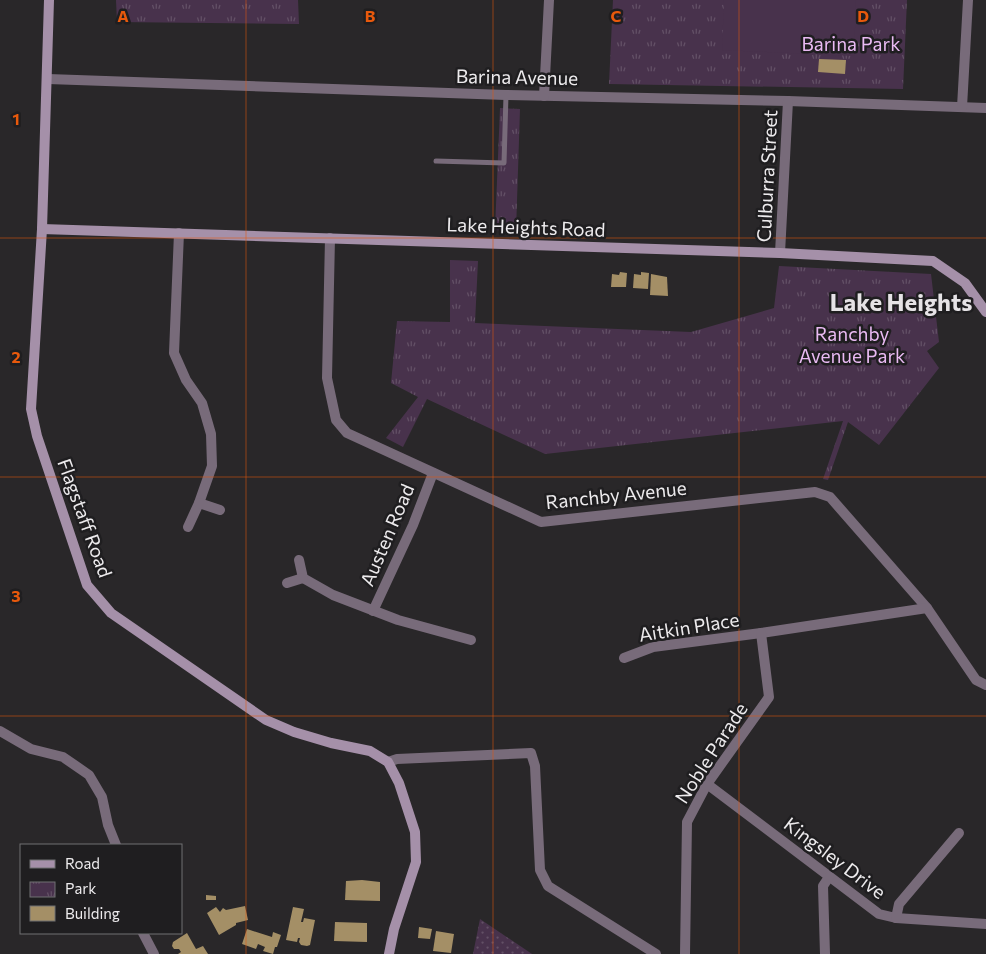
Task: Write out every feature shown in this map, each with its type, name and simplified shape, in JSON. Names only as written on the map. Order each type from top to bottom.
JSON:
[{"type":"main road","name":"Flagstaff Road","points":[[49,0],[42,229],[31,409],[37,436],[87,585],[111,613],[266,720],[294,732],[370,752],[388,762]]},
{"type":"main road","name":"Lake Heights Road","points":[[42,229],[780,253],[933,261],[965,283],[986,312]]},
{"type":"main road","points":[[388,762],[398,783],[415,832],[416,862],[394,929],[389,954]]},
{"type":"street","points":[[544,96],[549,0]]},
{"type":"street","points":[[962,107],[968,0]]},
{"type":"street","name":"Barina Avenue","points":[[48,79],[506,95],[788,101],[986,108]]},
{"type":"street","name":"Culburra Street","points":[[780,253],[788,101]]},
{"type":"street","points":[[178,233],[174,353],[186,380],[202,403],[211,434],[212,466],[188,527]]},
{"type":"street","name":"Ranchby Avenue","points":[[330,238],[327,378],[336,420],[347,433],[541,522],[815,492],[830,497],[927,608],[976,680],[986,685]]},
{"type":"street","name":"Austen Road","points":[[373,611],[413,525],[433,473]]},
{"type":"street","points":[[199,503],[220,510]]},
{"type":"street","points":[[299,560],[303,578]]},
{"type":"street","points":[[287,583],[303,578],[333,595],[373,611],[398,620],[471,640]]},
{"type":"street","name":"Aitkin Place","points":[[624,658],[653,647],[927,608]]},
{"type":"street","name":"Noble Parade","points":[[685,954],[687,822],[708,784],[769,697],[761,633]]},
{"type":"street","points":[[1,734],[31,750],[63,757],[89,775],[102,797],[108,825],[116,844]]},
{"type":"street","points":[[388,762],[397,759],[531,753],[535,766],[540,870],[548,886],[656,954]]},
{"type":"street","name":"Kingsley Drive","points":[[708,784],[879,914],[896,918],[986,924]]},
{"type":"street","points":[[896,918],[900,904],[959,833]]},
{"type":"street","points":[[825,954],[823,886],[829,877]]},
{"type":"street","points":[[144,934],[154,954]]},
{"type":"lane","points":[[436,161],[504,163],[506,95]]},
{"type":"green space","points":[[116,0],[298,0],[299,24],[117,22]]},
{"type":"green space","name":"Barina Park","points":[[613,0],[907,0],[903,89],[609,84]]},
{"type":"green space","points":[[724,0],[856,0],[854,56],[722,50]]},
{"type":"green space","points":[[500,108],[520,109],[516,231],[495,230]]},
{"type":"green space","name":"Ranchby Avenue Park","points":[[450,260],[478,261],[475,323],[691,332],[774,308],[779,266],[931,274],[939,342],[927,351],[939,368],[879,445],[848,422],[828,480],[823,479],[843,421],[545,454],[427,399],[403,447],[386,438],[418,397],[391,383],[397,321],[450,322]]},
{"type":"green space","points":[[480,919],[532,954],[473,954]]},
{"type":"building","points":[[819,59],[846,60],[845,74],[818,72]]},
{"type":"building","points":[[620,272],[627,273],[626,287],[611,287],[612,274],[619,275]]},
{"type":"building","points":[[641,272],[649,273],[648,289],[633,288],[634,274],[641,275]]},
{"type":"building","points":[[651,274],[667,277],[668,296],[650,295]]},
{"type":"building","points":[[346,881],[380,882],[380,901],[345,900]]},
{"type":"building","points":[[206,895],[216,896],[216,900],[206,900]]},
{"type":"building","points":[[245,906],[248,920],[236,923],[236,925],[219,935],[207,913],[216,907],[220,912],[223,908],[226,910]]},
{"type":"building","points":[[293,907],[304,909],[301,922],[303,922],[304,918],[315,920],[310,945],[301,945],[299,942],[300,938],[298,938],[297,942],[286,940]]},
{"type":"building","points":[[335,922],[367,923],[367,942],[334,941]]},
{"type":"building","points":[[419,927],[432,929],[430,939],[418,938]]},
{"type":"building","points":[[247,929],[272,937],[273,932],[281,935],[273,954],[263,951],[265,947],[258,944],[256,949],[242,944]]},
{"type":"building","points":[[436,931],[454,934],[451,953],[433,951]]},
{"type":"building","points":[[187,933],[196,949],[203,946],[208,954],[178,954],[181,952],[179,949],[174,949],[172,946],[173,942]]},
{"type":"district","name":"Lake Heights","points":[[901,303]]}]
